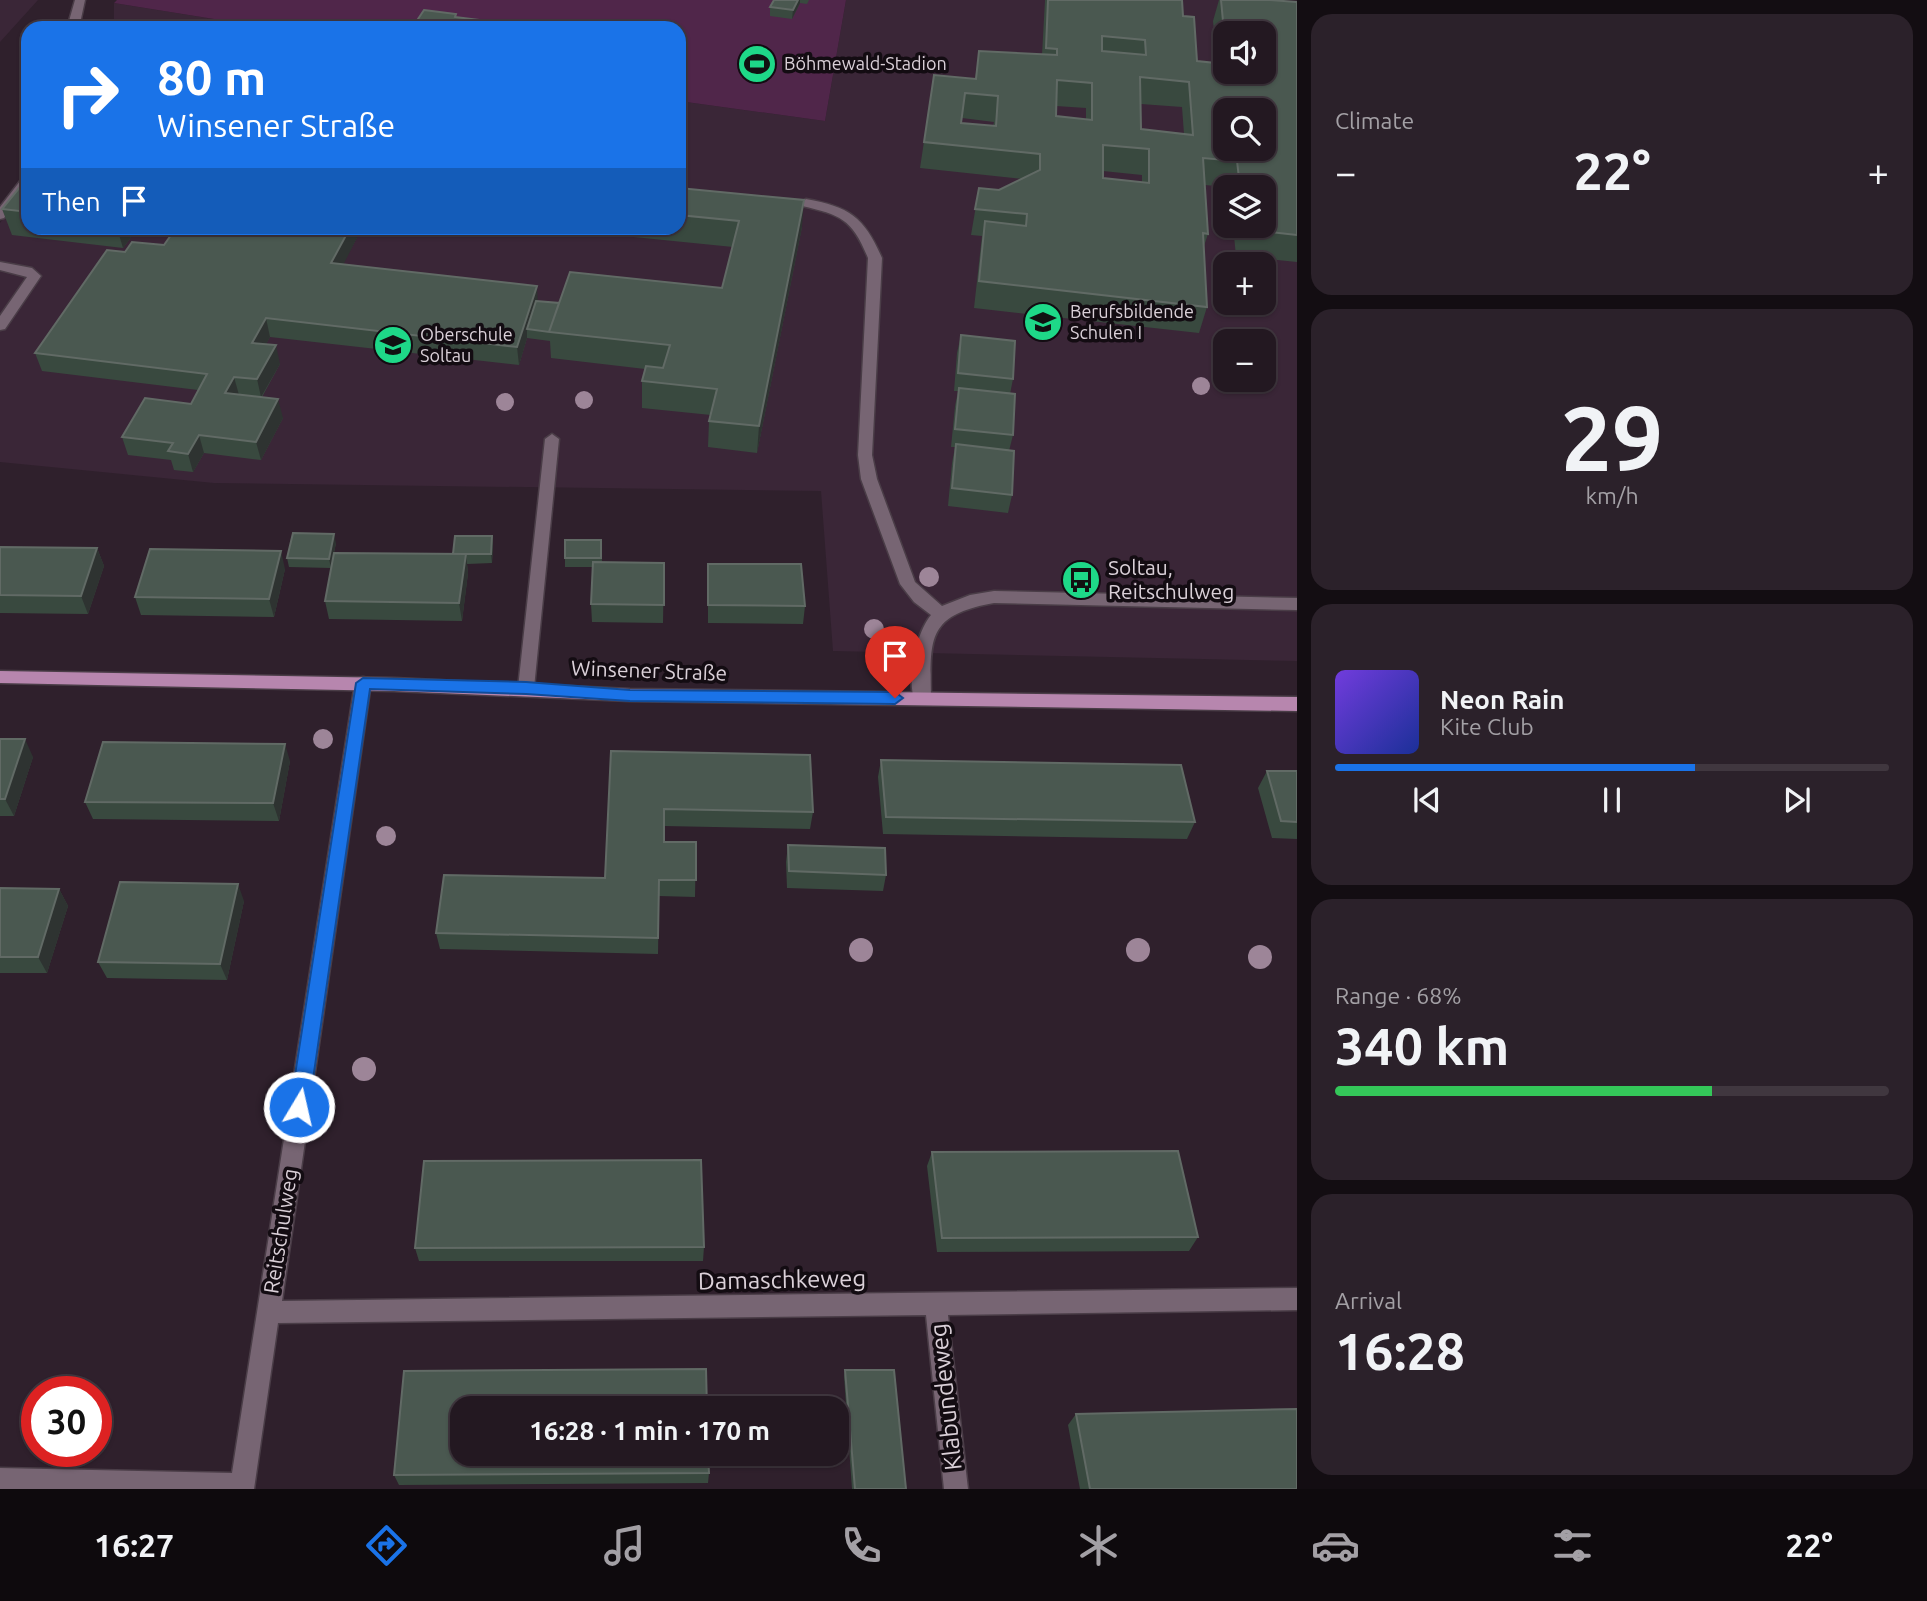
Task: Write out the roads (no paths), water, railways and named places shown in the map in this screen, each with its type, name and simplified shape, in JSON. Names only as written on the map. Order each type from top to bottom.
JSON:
[{"type":"main road","name":"Winsener Straße","points":[[0,677],[363,683],[526,688],[630,695],[1297,704]]},
{"type":"street","points":[[75,21],[80,0]]},
{"type":"street","points":[[0,215],[21,188]]},
{"type":"street","points":[[806,203],[826,205],[846,214],[864,229],[875,258],[864,455],[869,479],[908,584],[941,614]]},
{"type":"street","points":[[0,266],[27,271],[34,276],[0,326]]},
{"type":"street","points":[[526,688],[552,439]]},
{"type":"street","points":[[922,699],[925,636],[929,626],[941,614],[968,600],[993,597],[1297,604]]},
{"type":"street","name":"Reitschulweg","points":[[242,1487],[363,683]]},
{"type":"street","name":"Damaschkeweg","points":[[268,1312],[1297,1299]]},
{"type":"street","name":"Klabundeweg","points":[[936,1304],[956,1489]]},
{"type":"street","points":[[0,1480],[242,1487]]},
{"type":"place","name":"Böhmewald-Stadion","points":[[757,64]]},
{"type":"place","name":"Berufsbildende Schulen I","points":[[1043,322]]},
{"type":"place","name":"Oberschule Soltau","points":[[393,345]]},
{"type":"place","name":"Soltau, Reitschulweg","points":[[1081,580]]}]
